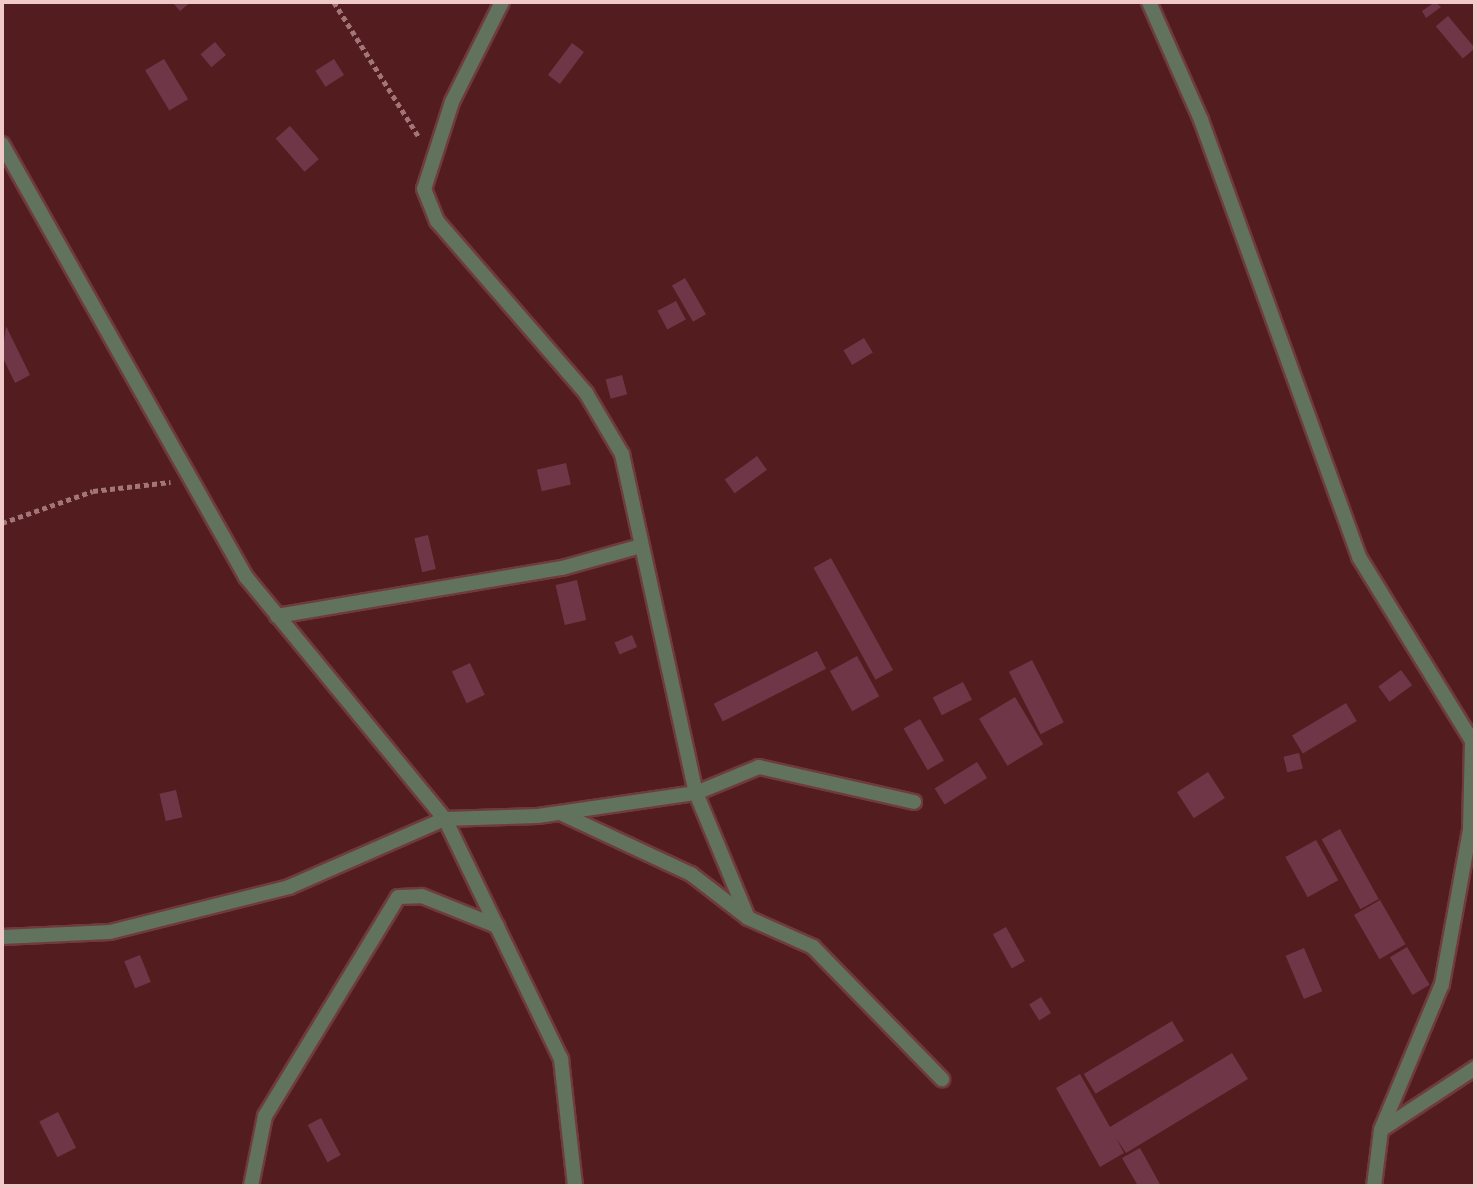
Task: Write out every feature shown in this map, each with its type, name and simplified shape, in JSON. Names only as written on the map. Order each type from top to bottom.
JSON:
[{"type":"street","points":[[502,2],[431,155],[424,189],[437,221],[586,393],[622,454],[636,496],[641,547],[696,793],[748,918]]},
{"type":"street","points":[[1149,2],[1201,120],[1359,557],[1472,741],[1470,830],[1441,984],[1381,1130],[1374,1186]]},
{"type":"street","points":[[2,144],[246,577],[444,819],[561,1059],[575,1186]]},
{"type":"street","points":[[277,616],[562,568],[641,547]]},
{"type":"street","points":[[2,937],[110,932],[289,887],[444,819],[560,813],[696,793],[759,767],[914,802]]},
{"type":"street","points":[[560,813],[602,838],[691,874],[748,918],[813,947],[942,1079]]},
{"type":"street","points":[[251,1186],[265,1116],[398,897],[422,896],[497,926]]},
{"type":"street","points":[[1381,1130],[1475,1068]]},
{"type":"path","points":[[334,2],[431,155]]},
{"type":"path","points":[[2,523],[93,491],[190,480]]},
{"type":"building","points":[[172,2],[191,2],[180,11]]},
{"type":"building","points":[[1435,2],[1441,7],[1426,18],[1422,11]]},
{"type":"building","points":[[1448,16],[1475,48],[1463,58],[1436,26]]},
{"type":"building","points":[[215,42],[226,55],[211,67],[200,54]]},
{"type":"building","points":[[572,43],[584,52],[560,84],[548,75]]},
{"type":"building","points":[[164,59],[188,99],[169,111],[145,70]]},
{"type":"building","points":[[334,59],[344,75],[325,87],[315,71]]},
{"type":"building","points":[[290,126],[319,159],[305,172],[276,138]]},
{"type":"building","points":[[685,278],[706,314],[693,322],[672,286]]},
{"type":"building","points":[[676,301],[686,320],[667,329],[657,311]]},
{"type":"building","points":[[6,326],[30,375],[15,383],[2,356]]},
{"type":"building","points":[[864,338],[873,353],[852,365],[843,350]]},
{"type":"building","points":[[622,375],[627,394],[611,399],[606,379]]},
{"type":"building","points":[[757,456],[767,470],[735,493],[725,480]]},
{"type":"building","points":[[566,463],[571,484],[542,491],[537,470]]},
{"type":"building","points":[[428,535],[436,569],[422,572],[414,538]]},
{"type":"building","points":[[831,558],[893,670],[876,680],[814,568]]},
{"type":"building","points":[[577,580],[586,620],[565,625],[556,585]]},
{"type":"building","points":[[632,635],[637,647],[620,654],[615,642]]},
{"type":"building","points":[[817,651],[826,669],[723,721],[714,704]]},
{"type":"building","points":[[857,656],[879,696],[852,711],[830,671]]},
{"type":"building","points":[[1032,660],[1064,722],[1041,734],[1009,672]]},
{"type":"building","points":[[470,663],[485,695],[467,703],[452,671]]},
{"type":"building","points":[[1401,670],[1412,685],[1390,702],[1378,686]]},
{"type":"building","points":[[963,682],[972,700],[942,715],[933,697]]},
{"type":"building","points":[[1015,697],[1043,744],[1007,766],[979,719]]},
{"type":"building","points":[[1346,703],[1357,721],[1303,753],[1292,735]]},
{"type":"building","points":[[920,719],[944,761],[928,770],[904,728]]},
{"type":"building","points":[[1299,753],[1303,769],[1287,772],[1283,757]]},
{"type":"building","points":[[977,762],[987,778],[945,805],[935,788]]},
{"type":"building","points":[[1208,772],[1225,798],[1194,818],[1177,792]]},
{"type":"building","points":[[176,790],[182,817],[166,821],[159,794]]},
{"type":"building","points":[[1340,829],[1379,899],[1360,909],[1322,839]]},
{"type":"building","points":[[1316,840],[1338,880],[1308,897],[1285,857]]},
{"type":"building","points":[[1380,900],[1406,944],[1380,959],[1354,915]]},
{"type":"building","points":[[1006,927],[1025,961],[1012,968],[993,934]]},
{"type":"building","points":[[1407,947],[1430,985],[1413,995],[1390,957]]},
{"type":"building","points":[[1304,948],[1322,991],[1304,999],[1286,956]]},
{"type":"building","points":[[140,955],[151,982],[135,988],[124,961]]},
{"type":"building","points":[[1041,997],[1051,1013],[1039,1021],[1029,1004]]},
{"type":"building","points":[[1172,1021],[1184,1041],[1096,1094],[1084,1074]]},
{"type":"building","points":[[1232,1053],[1248,1079],[1126,1153],[1116,1138],[1124,1153],[1100,1167],[1056,1088],[1080,1074],[1110,1127]]},
{"type":"building","points":[[58,1112],[76,1148],[57,1157],[39,1122]]},
{"type":"building","points":[[321,1118],[341,1155],[327,1162],[308,1125]]},
{"type":"building","points":[[1140,1148],[1161,1186],[1138,1186],[1122,1158]]}]
